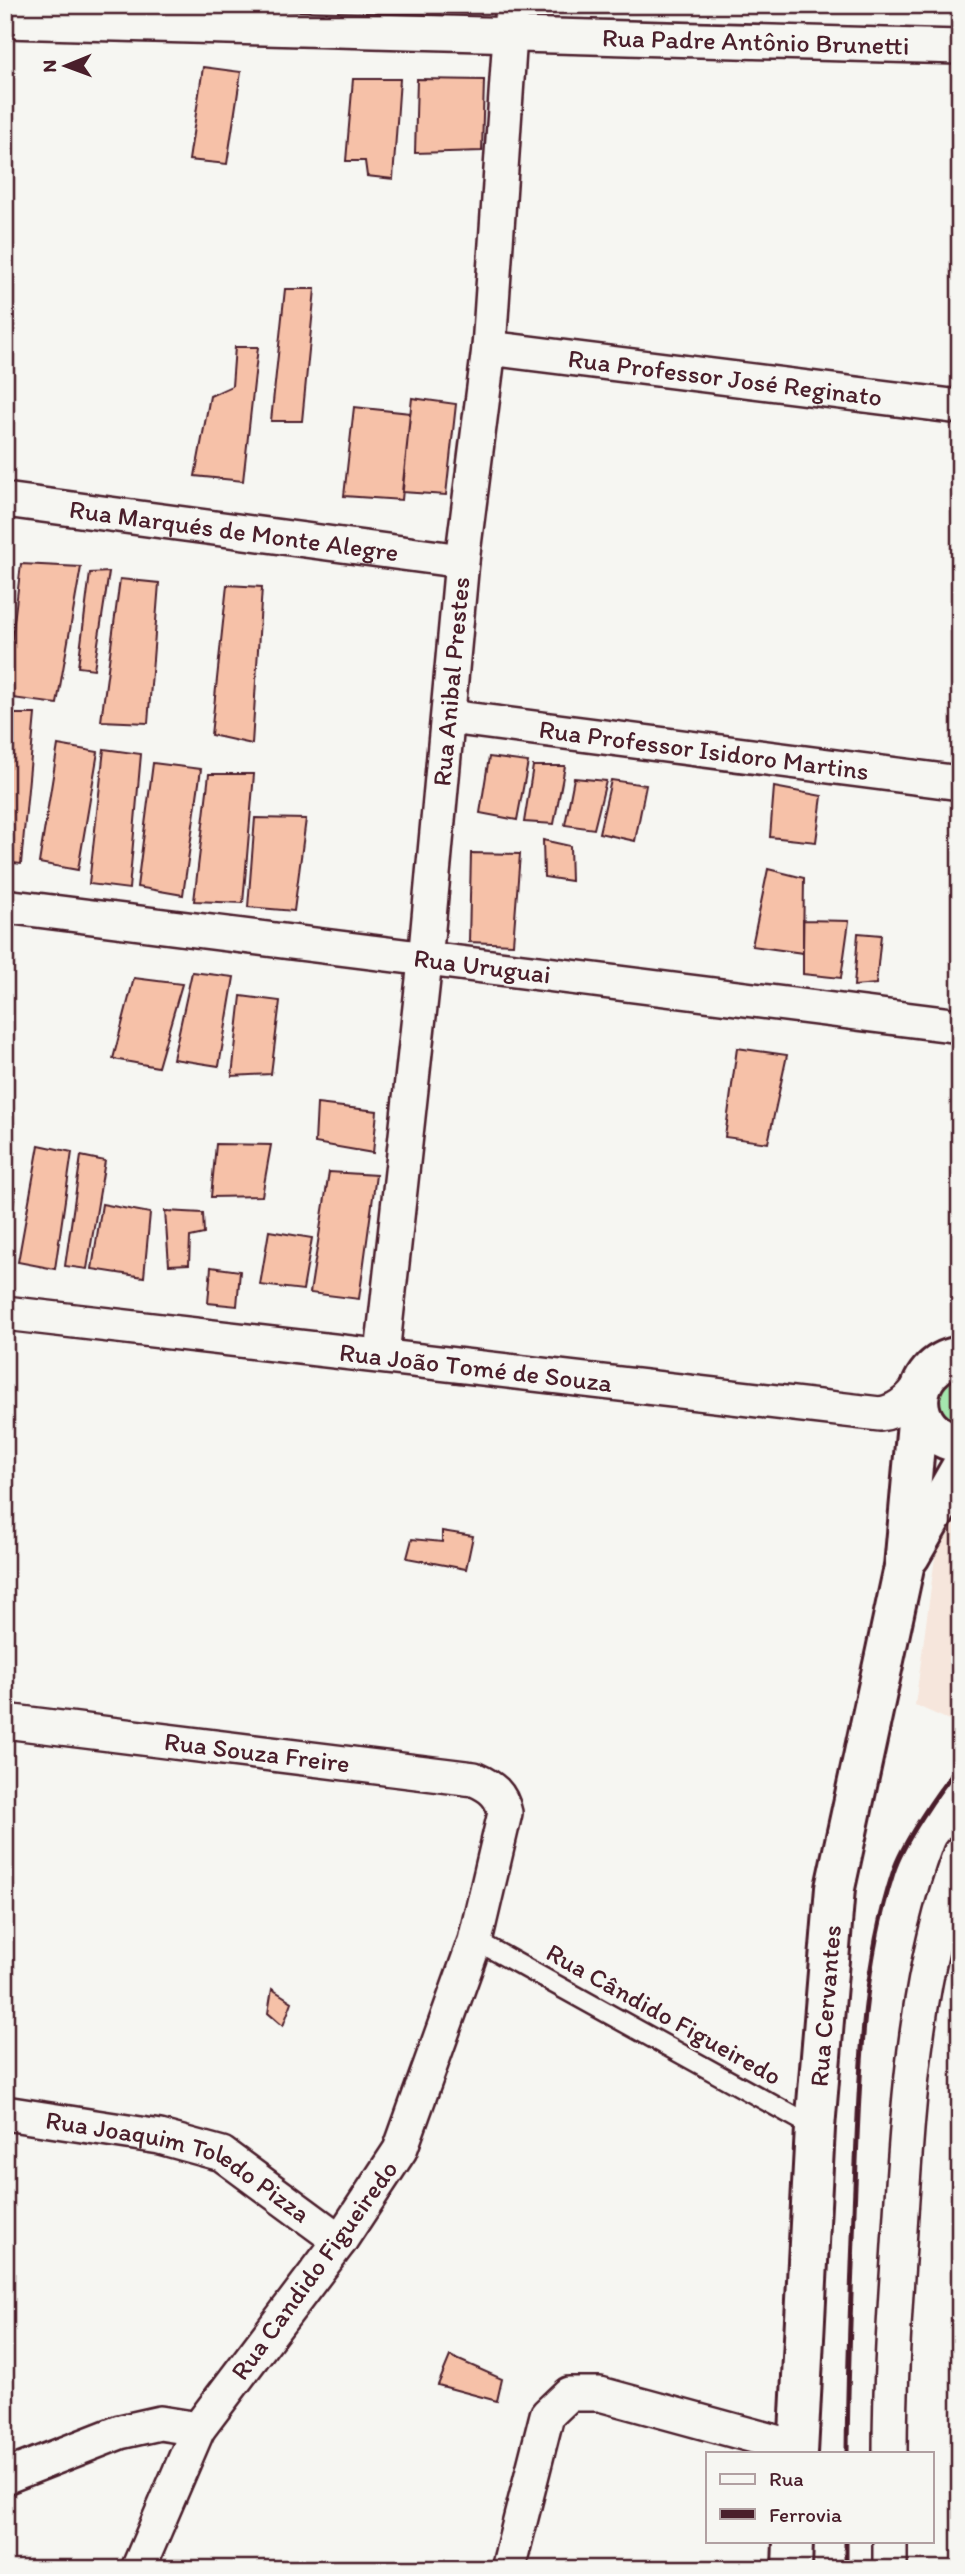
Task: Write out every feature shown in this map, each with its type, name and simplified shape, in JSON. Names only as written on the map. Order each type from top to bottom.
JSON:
[{"type":"street","name":"Rua Padre Antônio Brunetti","points":[[5,21],[511,19],[960,47]]},
{"type":"street","name":"Rua Anibal Prestes","points":[[382,1355],[425,961],[462,561],[489,348],[511,19]]},
{"type":"street","name":"Rua Professor José Reginato","points":[[489,348],[960,407]]},
{"type":"street","name":"Rua Marqués de Monte Alegre","points":[[5,500],[462,561]]},
{"type":"street","name":"Rua Professor Isidoro Martins","points":[[449,717],[960,783]]},
{"type":"street","name":"Rua Uruguai","points":[[5,906],[425,961],[960,1026]]},
{"type":"street","name":"Rua João Tomé de Souza","points":[[5,1313],[880,1414],[898,1409],[932,1378]]},
{"type":"street","points":[[932,1378],[927,1426],[937,1436],[960,1443]]},
{"type":"street","name":"Rua Cervantes","points":[[798,2451],[815,2128],[835,1888],[904,1567],[932,1378]]},
{"type":"street","name":"Rua Cervantes","points":[[904,1567],[960,1469]]},
{"type":"street","name":"Rua Souza Freire","points":[[5,1721],[474,1779],[491,1787],[502,1798]]},
{"type":"street","name":"Rua Candido Figueiredo","points":[[138,2569],[198,2430],[340,2241],[400,2150],[474,1941],[505,1813],[502,1798]]},
{"type":"street","points":[[890,2452],[890,2386],[909,2096],[927,1973],[952,1900],[960,1853]]},
{"type":"street","name":"Rua Joaquim Toledo Pizza","points":[[5,2113],[160,2137],[222,2154],[340,2241]]},
{"type":"street","points":[[508,2569],[547,2415],[569,2394],[600,2394],[798,2451]]},
{"type":"street","points":[[5,2477],[120,2432],[160,2423],[198,2430]]},
{"type":"street","points":[[792,2569],[793,2542]]},
{"type":"street","points":[[890,2542],[890,2569]]},
{"type":"lane","name":"Rua Cândido Figueiredo","points":[[486,1946],[815,2128]]},
{"type":"shaded area","points":[[960,1510],[960,1725],[915,1705],[937,1543]]},
{"type":"green space","points":[[960,1369],[960,1429],[940,1420],[935,1386]]},
{"type":"building","points":[[203,67],[241,72],[227,164],[189,160]]},
{"type":"building","points":[[353,79],[400,79],[393,179],[367,176],[365,161],[346,161]]},
{"type":"building","points":[[417,79],[484,80],[482,151],[415,153]]},
{"type":"building","points":[[285,289],[315,289],[302,421],[271,421]]},
{"type":"building","points":[[235,347],[258,347],[243,481],[195,476],[210,396],[232,386]]},
{"type":"building","points":[[412,398],[456,404],[446,495],[402,492]]},
{"type":"building","points":[[354,407],[410,413],[402,500],[344,496]]},
{"type":"building","points":[[21,564],[81,567],[57,704],[5,697]]},
{"type":"building","points":[[109,572],[94,669],[78,667],[90,573]]},
{"type":"building","points":[[120,579],[159,583],[148,723],[101,721]]},
{"type":"building","points":[[227,585],[262,587],[252,744],[211,735]]},
{"type":"building","points":[[5,714],[35,714],[21,864],[5,862]]},
{"type":"building","points":[[58,745],[98,752],[78,870],[39,863]]},
{"type":"building","points":[[104,749],[141,754],[129,889],[89,884]]},
{"type":"building","points":[[489,757],[528,762],[517,820],[480,813]]},
{"type":"building","points":[[153,763],[201,769],[183,895],[137,887]]},
{"type":"building","points":[[533,766],[565,766],[554,824],[524,822]]},
{"type":"building","points":[[209,774],[254,774],[243,903],[194,901]]},
{"type":"building","points":[[574,778],[606,781],[594,829],[565,825]]},
{"type":"building","points":[[611,780],[646,785],[635,841],[599,833]]},
{"type":"building","points":[[774,787],[822,796],[816,842],[770,837]]},
{"type":"building","points":[[255,818],[306,819],[294,911],[248,907]]},
{"type":"building","points":[[543,840],[570,846],[571,881],[544,877]]},
{"type":"building","points":[[471,853],[520,854],[513,944],[469,942]]},
{"type":"building","points":[[768,869],[804,878],[803,953],[752,946]]},
{"type":"building","points":[[803,920],[849,921],[841,978],[803,974]]},
{"type":"building","points":[[858,933],[881,935],[876,984],[854,986]]},
{"type":"building","points":[[192,972],[234,977],[219,1066],[173,1059]]},
{"type":"building","points":[[134,978],[182,984],[158,1067],[113,1059]]},
{"type":"building","points":[[241,996],[280,1001],[271,1074],[232,1076]]},
{"type":"building","points":[[737,1048],[787,1055],[768,1143],[725,1137]]},
{"type":"building","points":[[317,1104],[377,1111],[373,1153],[315,1143]]},
{"type":"building","points":[[14,1140],[11,1181],[5,1180],[5,1141]]},
{"type":"building","points":[[216,1144],[271,1145],[262,1196],[211,1197]]},
{"type":"building","points":[[39,1145],[72,1152],[55,1269],[18,1262]]},
{"type":"building","points":[[81,1156],[105,1161],[87,1269],[65,1266]]},
{"type":"building","points":[[329,1172],[376,1175],[359,1299],[310,1293]]},
{"type":"building","points":[[5,1186],[16,1188],[11,1217],[5,1216]]},
{"type":"building","points":[[102,1204],[150,1213],[144,1277],[92,1269]]},
{"type":"building","points":[[165,1211],[203,1213],[204,1234],[190,1237],[189,1264],[169,1265]]},
{"type":"building","points":[[269,1231],[312,1238],[303,1290],[260,1285]]},
{"type":"building","points":[[211,1267],[240,1271],[237,1306],[208,1303]]},
{"type":"building","points":[[442,1531],[473,1536],[466,1569],[407,1558],[412,1539],[442,1542]]},
{"type":"building","points":[[272,1989],[292,2002],[283,2026],[268,2013]]},
{"type":"building","points":[[450,2356],[502,2379],[497,2401],[438,2385]]},
{"type":"railway","points":[[847,2452],[858,2126],[869,1980],[883,1908],[898,1861],[922,1817],[960,1765]]},
{"type":"railway","points":[[846,2542],[846,2569]]}]
